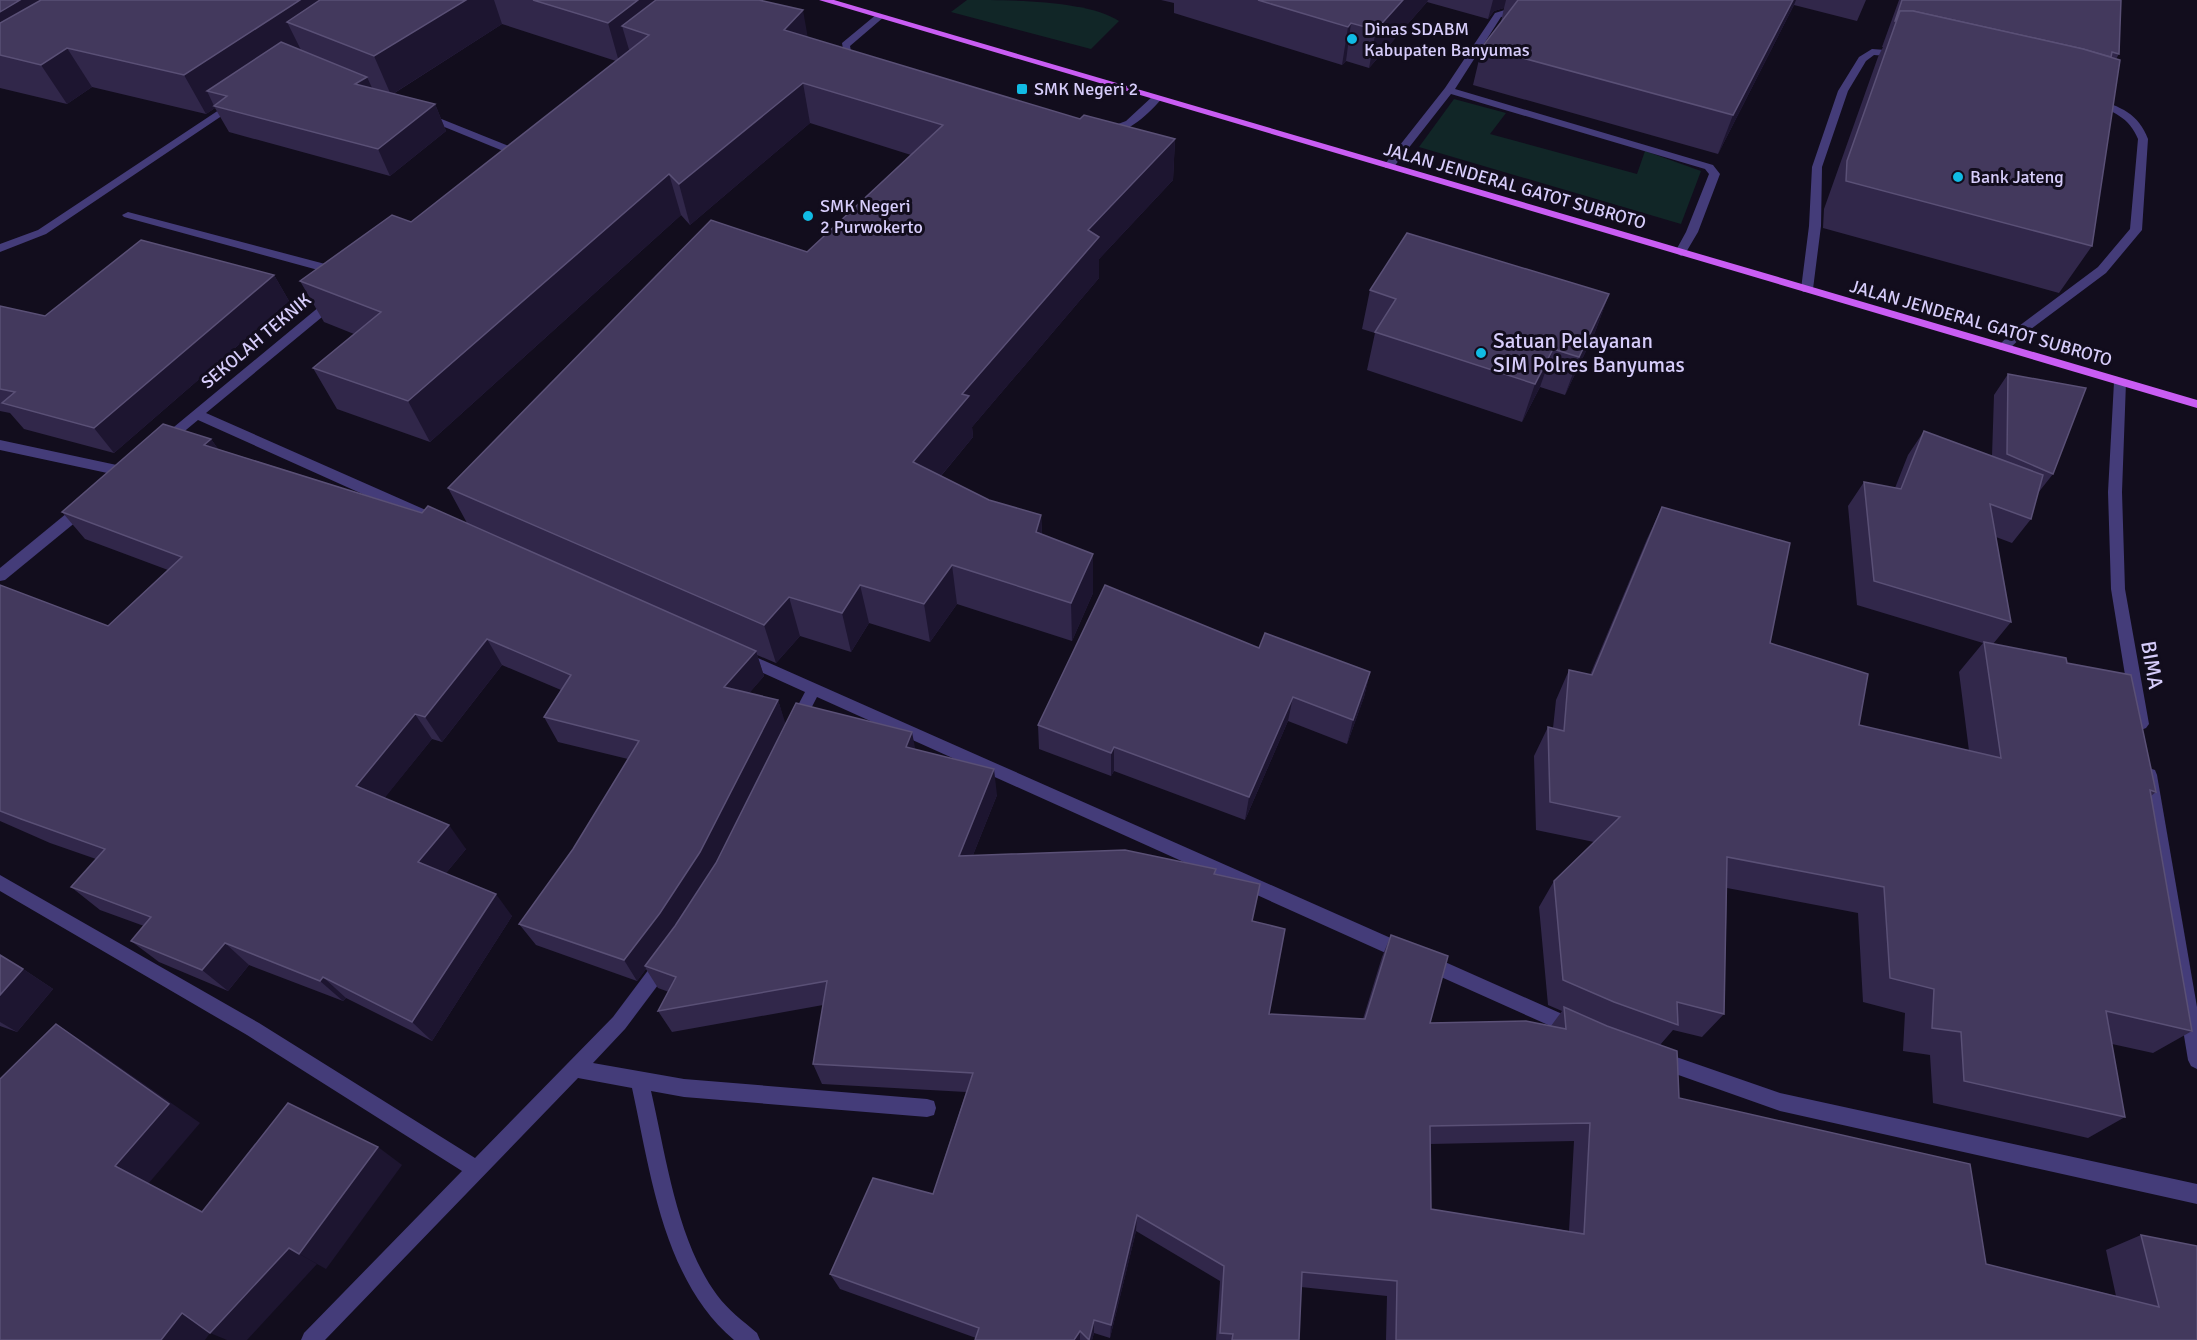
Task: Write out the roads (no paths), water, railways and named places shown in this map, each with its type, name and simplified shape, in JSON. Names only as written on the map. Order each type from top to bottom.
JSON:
[{"type":"main road","name":"JALAN JENDERAL GATOT SUBROTO","points":[[824,0],[2197,404]]},
{"type":"street","points":[[1389,166],[1449,90],[1498,15],[1508,12],[1531,13]]},
{"type":"street","points":[[868,60],[847,53],[845,45],[880,16]]},
{"type":"street","points":[[1807,289],[1815,226],[1817,167],[1843,91],[1862,58],[1872,52],[1891,52],[1914,57]]},
{"type":"street","points":[[1449,90],[1709,167],[1715,174],[1692,232],[1681,252]]},
{"type":"street","points":[[0,248],[42,232],[243,97]]},
{"type":"street","points":[[1090,133],[1109,132],[1130,123],[1157,98]]},
{"type":"street","points":[[2004,347],[2023,329],[2102,270],[2136,230],[2143,139],[2138,126],[2131,118],[2113,108],[2081,98]]},
{"type":"street","points":[[411,109],[517,153]]},
{"type":"street","points":[[128,215],[351,275]]},
{"type":"street","name":"SEKOLAH TEKNIK","points":[[153,450],[345,291]]},
{"type":"street","name":"BIMA","points":[[2120,381],[2115,492],[2118,589],[2197,1060]]},
{"type":"street","points":[[197,414],[444,524]]},
{"type":"street","points":[[0,445],[126,472]]},
{"type":"street","points":[[0,576],[90,502]]},
{"type":"street","points":[[725,650],[1592,1036]]},
{"type":"street","points":[[787,742],[814,689]]},
{"type":"street","points":[[0,882],[253,1029],[477,1170]]},
{"type":"street","points":[[311,1340],[619,1023],[673,951]]},
{"type":"street","points":[[1647,1055],[1780,1101],[2197,1194]]},
{"type":"street","points":[[574,1069],[684,1088],[927,1108]]},
{"type":"street","points":[[639,1080],[667,1194],[688,1264],[709,1301],[750,1340]]},
{"type":"place","name":"Dinas SDABM Kabupaten Banyumas","points":[[1352,39]]},
{"type":"place","name":"SMK Negeri 2","points":[[1022,89]]},
{"type":"place","name":"Bank Jateng","points":[[1958,177]]},
{"type":"place","name":"SMK Negeri 2 Purwokerto","points":[[808,216]]},
{"type":"place","name":"Satuan Pelayanan SIM Polres Banyumas","points":[[1481,353]]}]
